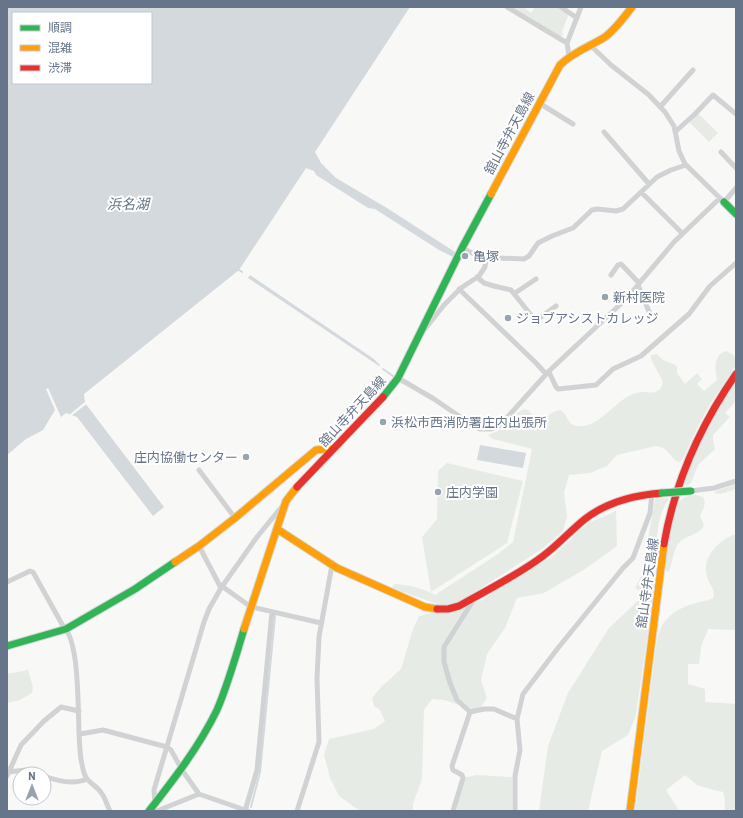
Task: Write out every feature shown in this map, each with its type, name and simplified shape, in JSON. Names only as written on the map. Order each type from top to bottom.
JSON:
[{"type":"main road","name":"舘山寺弁天島線","points":[[149,811],[156,808],[202,740],[218,706],[286,501],[298,486],[387,393],[398,378],[418,338],[435,311],[462,248],[560,65],[570,56],[608,34],[632,7]]},
{"type":"main road","points":[[722,200],[736,214]]},
{"type":"main road","name":"舘山寺弁天島線","points":[[630,811],[661,557],[670,514],[683,472],[694,445],[714,406],[736,374]]},
{"type":"main road","points":[[7,646],[66,629],[135,589],[199,546],[316,450],[334,448]]},
{"type":"main road","points":[[277,529],[332,565],[430,608],[442,610],[454,608],[542,557],[594,513],[614,503],[652,493],[691,492]]},
{"type":"street","points":[[507,7],[567,43]]},
{"type":"street","points":[[561,7],[577,18]]},
{"type":"street","points":[[570,56],[567,43],[581,7]]},
{"type":"street","points":[[589,44],[611,66],[636,84],[672,121],[676,132],[679,151],[686,165],[722,200]]},
{"type":"street","points":[[660,107],[693,70]]},
{"type":"street","points":[[676,132],[713,95],[736,114]]},
{"type":"street","points":[[539,103],[573,124]]},
{"type":"street","points":[[604,132],[649,184]]},
{"type":"street","points":[[721,152],[736,168]]},
{"type":"street","points":[[462,248],[486,260],[500,258],[524,259],[529,256],[538,243],[573,228],[592,210],[597,209],[616,211],[623,209],[649,184],[664,173],[686,165]]},
{"type":"street","points":[[398,378],[434,399],[475,428],[485,430],[500,425],[547,373],[626,299],[682,233],[736,188]]},
{"type":"street","points":[[641,192],[682,233]]},
{"type":"street","points":[[435,311],[459,289],[477,277],[485,267],[486,260]]},
{"type":"street","points":[[459,289],[547,373],[558,389],[596,384],[613,369],[637,359],[650,350],[689,314],[710,286],[736,263]]},
{"type":"street","points":[[611,275],[618,265],[621,264],[638,284],[650,314]]},
{"type":"street","points":[[477,277],[484,283],[509,288],[515,293],[534,320],[537,320],[556,306]]},
{"type":"street","points":[[515,293],[536,279]]},
{"type":"street","points":[[198,470],[235,518]]},
{"type":"street","points":[[691,492],[714,488],[736,481]]},
{"type":"street","points":[[515,811],[515,776],[520,750],[517,719],[521,699],[528,687],[622,568],[633,558],[650,513],[652,493]]},
{"type":"street","points":[[199,794],[156,808],[154,790],[207,615],[222,587],[257,537],[286,501]]},
{"type":"street","points":[[199,546],[222,587],[252,607],[321,623]]},
{"type":"street","points":[[297,811],[319,742],[317,678],[321,623],[332,565]]},
{"type":"street","points":[[7,582],[30,571],[33,572],[66,629],[72,644],[78,693],[80,758],[87,779],[96,786],[103,795],[110,811]]},
{"type":"street","points":[[470,712],[456,700],[444,662],[444,648],[477,595]]},
{"type":"street","points":[[80,734],[103,730],[167,747],[171,750],[182,770],[199,794],[247,811],[257,770],[272,612]]},
{"type":"street","points":[[8,774],[21,744],[44,721],[61,707],[79,711]]},
{"type":"street","points":[[470,712],[484,709],[494,709],[517,719]]},
{"type":"street","points":[[453,811],[463,778],[462,775],[453,770],[452,766],[470,712]]},
{"type":"street","points":[[52,779],[70,782],[81,782],[87,779]]},
{"type":"shaded area","points":[[511,7],[523,7],[531,13],[535,7],[558,7],[569,14],[562,31],[563,35],[560,37]]},
{"type":"shaded area","points":[[698,113],[718,133],[709,142],[689,122]]},
{"type":"shaded area","points":[[726,351],[735,357],[735,367],[710,404],[684,457],[680,462],[676,461],[665,449],[656,446],[617,455],[607,466],[590,473],[569,475],[564,492],[567,517],[563,531],[542,549],[456,604],[443,606],[392,588],[395,584],[405,585],[421,589],[435,595],[498,554],[513,542],[532,449],[493,439],[488,435],[505,428],[518,412],[525,409],[529,411],[537,421],[560,410],[565,414],[571,424],[585,426],[604,416],[627,397],[639,392],[652,393],[661,388],[663,382],[651,359],[651,355],[657,354],[663,360],[675,365],[677,367],[677,373],[685,384],[697,373],[702,379],[697,384],[704,391],[717,380],[717,359]]},
{"type":"shaded area","points":[[736,382],[736,401],[725,413],[730,417],[713,435],[715,449],[698,465],[691,483],[687,486],[685,485],[685,480],[701,441],[720,405]]},
{"type":"shaded area","points":[[447,463],[523,481],[507,543],[431,592],[422,537],[437,519],[438,471]]},
{"type":"shaded area","points":[[736,484],[736,489],[721,494],[714,493],[716,491]]},
{"type":"shaded area","points":[[696,495],[703,497],[705,502],[700,515],[704,526],[698,532],[684,539],[678,544],[675,549],[669,571],[667,572],[667,550],[677,505],[685,497]]},
{"type":"shaded area","points":[[655,499],[669,499],[662,511],[658,526],[652,604],[636,715],[628,735],[602,751],[588,811],[539,811],[548,746],[568,693],[609,628],[645,594],[635,588],[650,560],[648,539]]},
{"type":"shaded area","points":[[616,511],[617,546],[585,569],[544,593],[517,598],[505,628],[487,654],[481,680],[487,698],[478,711],[444,700],[432,699],[424,710],[422,779],[413,804],[413,811],[360,811],[339,796],[330,778],[324,755],[329,739],[374,729],[385,721],[380,710],[374,706],[372,698],[381,687],[401,669],[413,629],[419,616],[483,600],[504,584],[553,556],[588,523]]},
{"type":"shaded area","points":[[736,534],[736,630],[708,629],[701,647],[699,664],[688,664],[688,684],[705,689],[705,702],[736,704],[736,811],[725,811],[725,799],[723,792],[697,785],[685,775],[666,790],[679,811],[635,811],[659,631],[672,614],[691,604],[713,598],[713,590],[707,577],[706,570],[709,556],[723,540]]},
{"type":"shaded area","points":[[28,670],[33,687],[32,693],[20,700],[7,703],[7,674]]},
{"type":"shaded area","points":[[476,775],[512,777],[512,811],[453,811],[463,778]]},
{"type":"water","name":"浜名湖","points":[[7,7],[410,7],[315,152],[321,163],[336,178],[387,208],[455,252],[453,257],[439,250],[375,209],[368,208],[316,175],[314,171],[306,168],[239,270],[84,394],[85,403],[164,507],[153,516],[77,417],[66,413],[61,417],[48,388],[46,389],[55,410],[43,430],[26,439],[7,455]]},
{"type":"water","points":[[250,275],[374,359],[380,365],[379,366],[248,278]]},
{"type":"water","points":[[480,445],[526,453],[523,468],[477,460]]},
{"type":"pier","points":[[86,401],[88,403],[71,416],[69,415]]},
{"type":"waterway","points":[[383,369],[393,376]]},
{"type":"waterway","points":[[251,807],[260,772],[275,616]]},
{"type":"traffic: fast","points":[[383,397],[398,378],[462,248],[491,194]]},
{"type":"traffic: fast","points":[[724,202],[736,214]]},
{"type":"traffic: fast","points":[[662,493],[691,491]]},
{"type":"traffic: fast","points":[[7,646],[66,629],[135,589],[175,562]]},
{"type":"traffic: fast","points":[[149,811],[186,762],[210,724],[225,690],[244,629]]},
{"type":"traffic: slow","points":[[491,194],[560,65],[576,53],[609,34],[620,23],[632,7]]},
{"type":"traffic: slow","points":[[175,562],[199,546],[235,518],[316,450],[334,448]]},
{"type":"traffic: slow","points":[[244,629],[286,501],[297,487]]},
{"type":"traffic: slow","points":[[277,529],[337,568],[425,607],[437,609]]},
{"type":"traffic: slow","points":[[630,811],[664,544]]},
{"type":"traffic: jam","points":[[664,544],[682,476],[700,434],[736,374]]},
{"type":"traffic: jam","points":[[297,487],[383,397]]},
{"type":"traffic: jam","points":[[437,609],[448,609],[459,606],[523,570],[548,552],[585,519],[602,508],[621,500],[662,493]]},
{"type":"place","name":"亀塚","points":[[465,256]]},
{"type":"place","name":"新村医院","points":[[605,297]]},
{"type":"place","name":"ジョブアシストカレッジ","points":[[508,318]]},
{"type":"place","name":"浜松市西消防署庄内出張所","points":[[383,422]]},
{"type":"place","name":"庄内協働センター","points":[[246,457]]},
{"type":"place","name":"庄内学園","points":[[438,492]]}]
